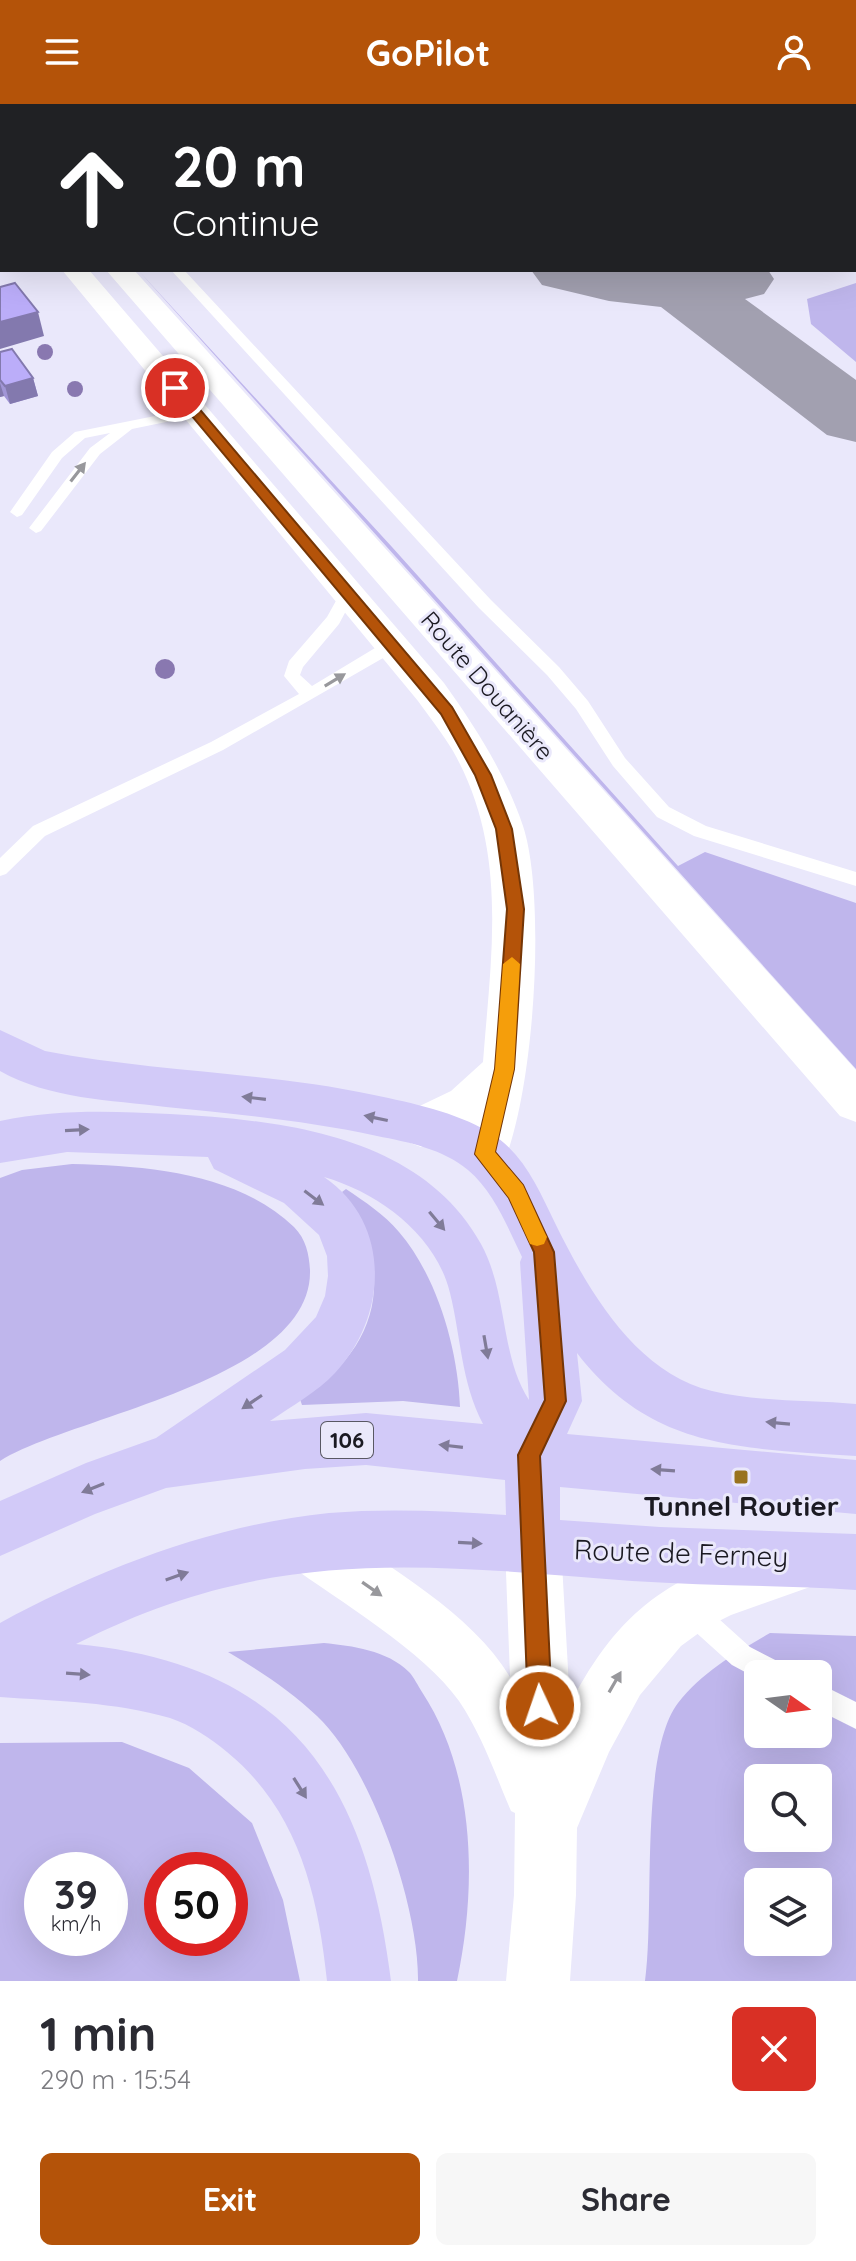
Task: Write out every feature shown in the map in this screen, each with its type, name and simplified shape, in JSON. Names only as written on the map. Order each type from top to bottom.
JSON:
[{"type":"main road","points":[[77,272],[447,711],[469,746],[504,829],[515,909],[505,1069],[485,1154]]},
{"type":"main road","name":"Route Douanière","points":[[121,272],[856,1102]]},
{"type":"main road","points":[[0,1049],[33,1067],[104,1081],[332,1108],[421,1127],[461,1141],[485,1154],[516,1191],[544,1252],[576,1306],[612,1357],[649,1388],[674,1403],[710,1416],[856,1430]]},
{"type":"main road","points":[[421,1127],[473,1104],[505,1069]]},
{"type":"main road","points":[[0,1142],[37,1132],[98,1129],[256,1140],[320,1155],[392,1184],[424,1206],[445,1229],[465,1263],[481,1319],[495,1392],[529,1455],[546,1829],[545,1895],[538,1981]]},
{"type":"main road","points":[[166,1461],[294,1375],[321,1352],[344,1314],[354,1268],[340,1226],[322,1203],[238,1157],[167,1134]]},
{"type":"main road","points":[[529,1455],[556,1401],[544,1252]]},
{"type":"main road","name":"106","points":[[0,1529],[86,1490],[166,1461],[266,1447],[366,1439],[607,1466],[856,1487]]},
{"type":"main road","name":"Route de Ferney","points":[[0,1654],[54,1623],[117,1597],[214,1563],[288,1546],[343,1540],[404,1539],[635,1554],[835,1560]]},
{"type":"main road","points":[[308,1544],[448,1645],[479,1680],[511,1735],[546,1829]]},
{"type":"main road","points":[[546,1829],[589,1727],[624,1666],[656,1631],[687,1607],[734,1586],[835,1560]]},
{"type":"main road","points":[[0,1668],[100,1676],[165,1688],[216,1708],[270,1749],[293,1777],[317,1815],[334,1857],[347,1900],[359,1981]]},
{"type":"lane","points":[[179,272],[485,604],[553,671],[582,705],[619,762],[663,812],[700,831],[856,879]]},
{"type":"lane","points":[[17,512],[57,455],[80,435],[195,412]]},
{"type":"lane","points":[[36,528],[95,451],[129,426]]},
{"type":"lane","points":[[310,695],[292,676],[295,665],[333,620],[347,594]]},
{"type":"lane","points":[[0,869],[39,831],[217,746],[391,646]]},
{"type":"lane","points":[[687,1607],[749,1660]]},
{"type":"lane","points":[[832,1703],[856,1716]]},
{"type":"shaded area","points":[[140,272],[678,866],[705,852],[856,903],[856,1069]]},
{"type":"shaded area","points":[[856,283],[856,362],[811,324],[807,299]]},
{"type":"shaded area","points":[[72,1164],[160,1170],[218,1183],[245,1194],[294,1227],[306,1247],[310,1270],[300,1308],[273,1340],[232,1367],[183,1390],[34,1444],[0,1461],[0,1178],[22,1170]]},
{"type":"shaded area","points":[[346,1189],[393,1226],[424,1270],[450,1338],[460,1407],[403,1401],[302,1405],[300,1399],[328,1378],[349,1356],[364,1331],[372,1306],[374,1279],[370,1250],[359,1221],[342,1192]]},
{"type":"shaded area","points":[[770,1633],[856,1636],[856,1981],[645,1981],[653,1795],[658,1759],[666,1727],[678,1703],[698,1681]]},
{"type":"shaded area","points":[[324,1643],[369,1650],[400,1665],[413,1676],[440,1724],[462,1795],[467,1832],[468,1908],[457,1981],[418,1981],[416,1950],[401,1878],[373,1803],[337,1739],[297,1698],[228,1652]]},
{"type":"shaded area","points":[[122,1742],[189,1768],[252,1823],[283,1900],[300,1981],[0,1981],[0,1743]]},
{"type":"building","points":[[15,283],[38,312],[0,322],[0,287]]},
{"type":"building","points":[[12,349],[33,378],[5,386],[0,380],[0,352]]},
{"type":"taxiway","points":[[576,272],[652,285],[679,285]]},
{"type":"taxiway","points":[[662,272],[679,285]]},
{"type":"taxiway","points":[[679,285],[738,279]]},
{"type":"taxiway","points":[[679,285],[856,418]]},
{"type":"slow traffic","points":[[512,964],[505,1069],[485,1154],[516,1191],[537,1237]]},
{"type":"place","name":"Tunnel Routier","points":[[741,1477]]},
{"type":"route","points":[[175,388],[447,711],[469,746],[504,829],[515,909],[505,1069],[485,1154],[516,1191],[544,1252],[556,1401],[529,1455],[540,1706]]}]
